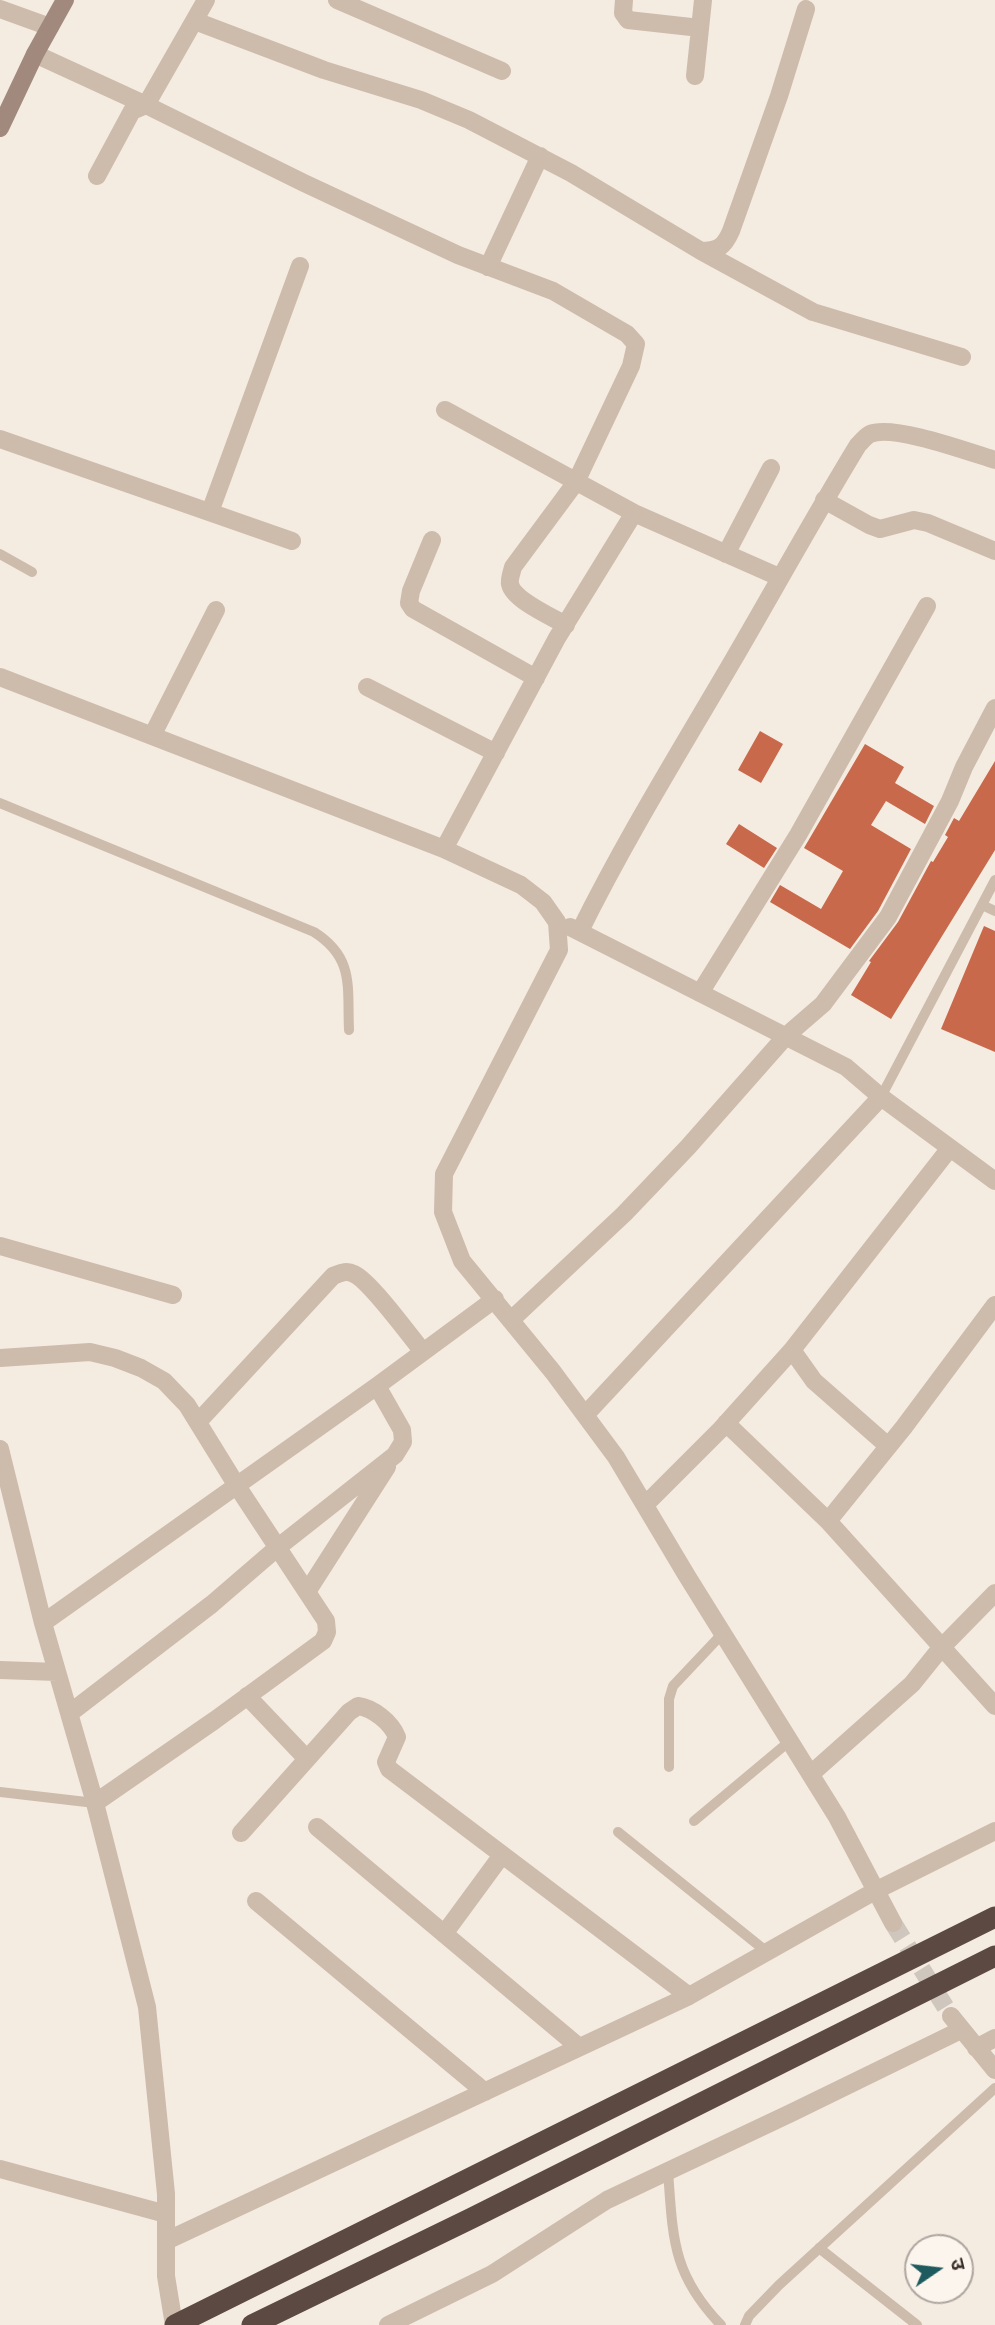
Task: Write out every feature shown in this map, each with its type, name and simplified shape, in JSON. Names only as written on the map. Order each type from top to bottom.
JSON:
[{"type":"highway","points":[[174,2325],[995,1917]]},
{"type":"highway","points":[[252,2325],[497,2206],[995,1956]]},
{"type":"street","points":[[0,128],[4,109],[65,0]]},
{"type":"street","points":[[97,176],[132,111],[146,105],[206,0]]},
{"type":"street","points":[[337,0],[502,71]]},
{"type":"street","points":[[624,0],[623,13],[628,20],[700,29]]},
{"type":"street","points":[[695,76],[704,0]]},
{"type":"street","points":[[0,9],[50,27]]},
{"type":"street","points":[[701,251],[715,251],[725,244],[779,96],[806,9]]},
{"type":"street","points":[[194,21],[324,71],[421,100],[469,120],[540,156],[701,251],[813,312],[962,357]]},
{"type":"street","points":[[35,54],[304,183],[488,267],[553,291],[627,334],[636,344],[631,366],[576,482],[513,567],[509,582],[520,598],[566,625]]},
{"type":"street","points":[[488,267],[540,156]]},
{"type":"street","points":[[210,512],[300,266]]},
{"type":"street","points":[[445,410],[634,513],[779,577]]},
{"type":"street","points":[[580,931],[614,861],[858,445],[869,435],[883,431],[900,432],[995,460]]},
{"type":"street","points":[[0,439],[292,541]]},
{"type":"street","points":[[726,554],[771,468]]},
{"type":"street","points":[[824,500],[880,529],[914,520],[928,523],[995,551]]},
{"type":"street","points":[[444,849],[536,678],[634,513]]},
{"type":"street","points":[[432,540],[411,592],[409,603],[413,609],[536,678]]},
{"type":"street","points":[[700,993],[798,835],[927,606]]},
{"type":"street","points":[[152,736],[216,610]]},
{"type":"street","points":[[0,677],[444,849],[521,885],[543,902],[557,922],[559,950],[444,1174],[443,1212],[463,1261],[586,1414],[617,1457],[838,1816],[894,1923]]},
{"type":"street","points":[[367,687],[496,753]]},
{"type":"street","points":[[511,1320],[624,1214],[688,1147],[786,1036],[823,1004],[888,917],[950,801],[964,767],[995,708]]},
{"type":"street","points":[[557,922],[580,931],[845,1067],[881,1097],[995,1181]]},
{"type":"street","points":[[586,1414],[881,1097]]},
{"type":"street","points":[[645,1505],[726,1423],[792,1350],[950,1148]]},
{"type":"street","points":[[0,1247],[173,1295]]},
{"type":"street","points":[[198,1422],[333,1276],[343,1271],[354,1274],[367,1284],[423,1352]]},
{"type":"street","points":[[43,1623],[377,1387],[495,1299]]},
{"type":"street","points":[[828,1521],[995,1305]]},
{"type":"street","points":[[792,1350],[814,1381],[888,1446]]},
{"type":"street","points":[[0,1358],[90,1352],[141,1368],[164,1381],[187,1405],[326,1621],[327,1632],[323,1642],[95,1802]]},
{"type":"street","points":[[307,1592],[403,1442],[402,1430],[377,1387]]},
{"type":"street","points":[[726,1423],[828,1521],[995,1706]]},
{"type":"street","points":[[0,1449],[3,1480],[95,1802],[147,2007],[166,2214],[166,2276],[174,2325]]},
{"type":"street","points":[[70,1713],[212,1604],[277,1548],[395,1455]]},
{"type":"street","points":[[812,1773],[912,1684],[941,1648],[995,1593]]},
{"type":"street","points":[[0,1671],[57,1672]]},
{"type":"street","points":[[247,1696],[307,1759]]},
{"type":"street","points":[[241,1833],[349,1712],[358,1706],[368,1707],[394,1730],[397,1737],[386,1762],[389,1769],[688,1996]]},
{"type":"street","points":[[317,1827],[579,2047]]},
{"type":"street","points":[[166,2241],[688,1996],[875,1891],[995,1831]]},
{"type":"street","points":[[444,1934],[502,1855]]},
{"type":"street","points":[[256,1901],[485,2092]]},
{"type":"street","points":[[388,2325],[492,2273],[607,2200],[956,2023],[995,2070]]},
{"type":"street","points":[[976,2048],[995,2038]]},
{"type":"street","points":[[0,2169],[166,2214]]},
{"type":"lane","points":[[0,554],[32,572]]},
{"type":"lane","points":[[0,803],[322,937],[342,958],[347,975],[349,1030]]},
{"type":"lane","points":[[881,1097],[995,880]]},
{"type":"lane","points":[[982,905],[995,911]]},
{"type":"lane","points":[[669,1767],[669,1699],[674,1686],[723,1633]]},
{"type":"lane","points":[[694,1821],[791,1740]]},
{"type":"lane","points":[[0,1792],[95,1802]]},
{"type":"lane","points":[[618,1832],[766,1952]]},
{"type":"lane","points":[[745,2325],[749,2316],[779,2285],[995,2088]]},
{"type":"lane","points":[[668,2171],[674,2239],[680,2260],[700,2303],[722,2325]]},
{"type":"lane","points":[[819,2248],[917,2325]]},
{"type":"building","points":[[760,731],[783,744],[761,783],[738,770]]},
{"type":"building","points":[[865,744],[904,767],[895,783],[934,806],[925,824],[886,801],[871,825],[911,849],[878,911],[850,949],[770,902],[780,885],[821,909],[843,871],[804,848]]},
{"type":"building","points":[[995,761],[995,850],[891,1019],[851,995],[871,962],[869,961],[898,922],[931,861],[933,862],[948,837],[945,835],[954,818],[959,821]]},
{"type":"building","points":[[739,824],[777,848],[764,868],[726,844]]},
{"type":"building","points":[[984,926],[995,931],[995,1052],[941,1029]]},
{"type":"tunnel","points":[[893,1923],[951,2016]]}]
